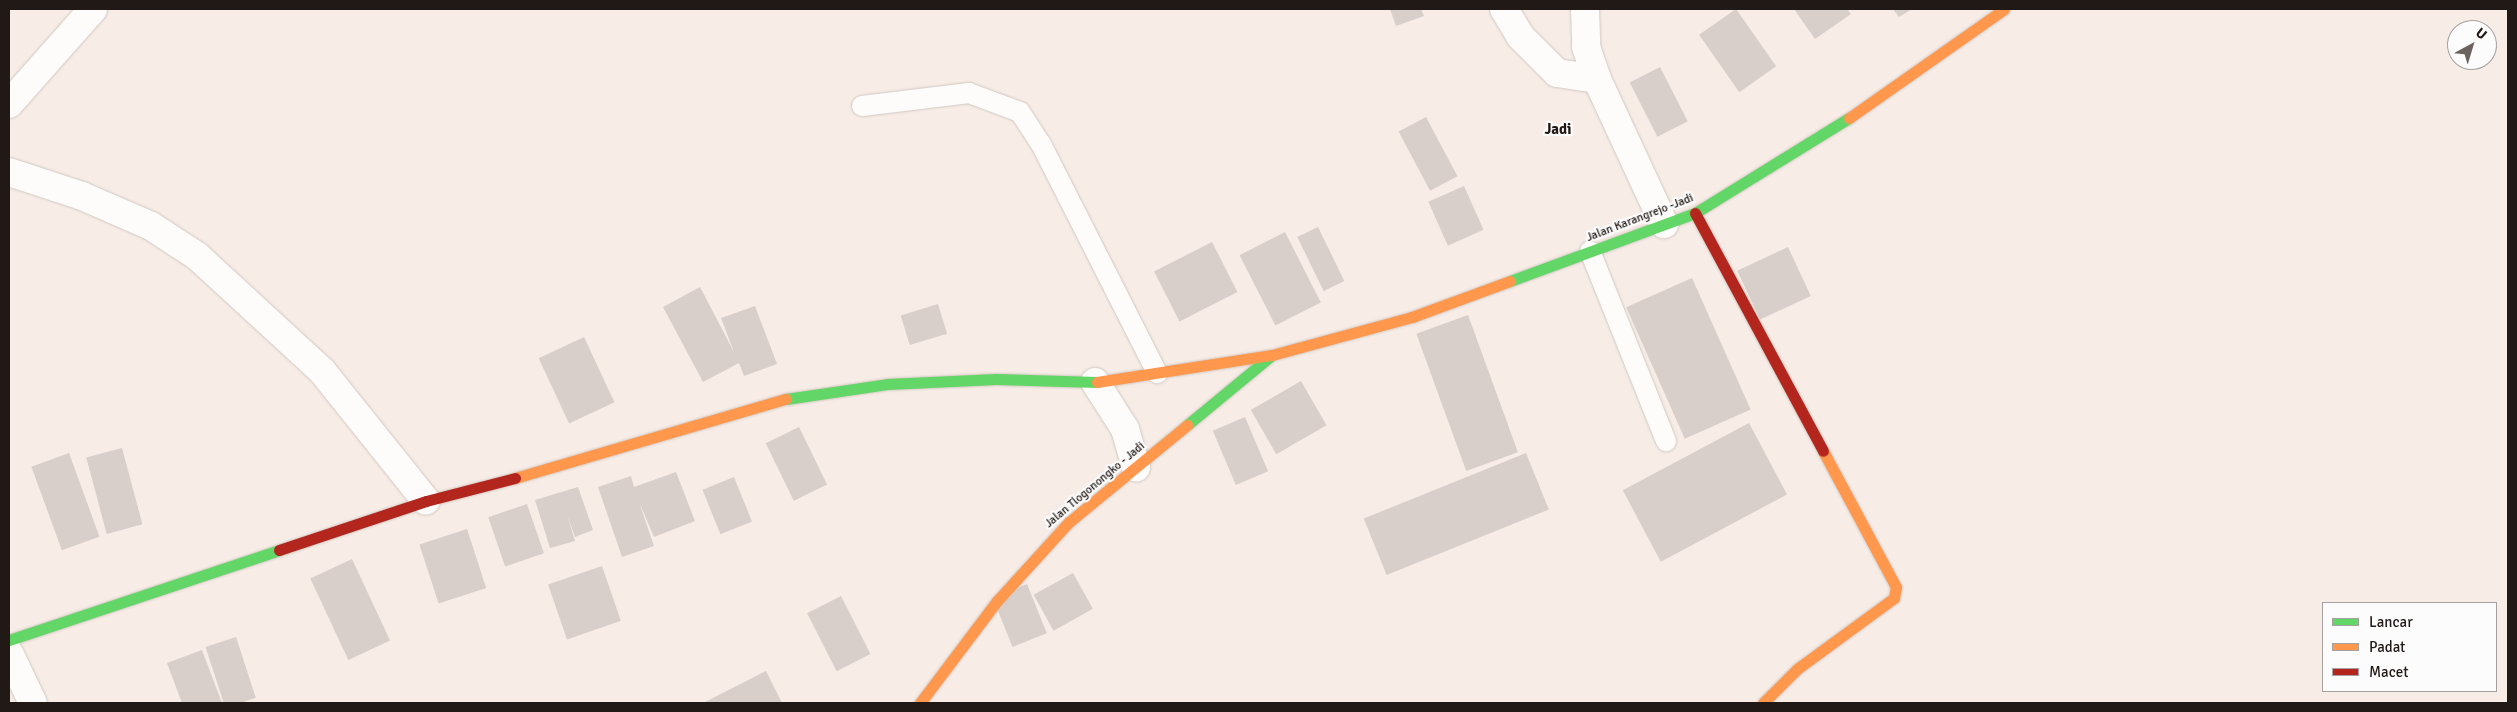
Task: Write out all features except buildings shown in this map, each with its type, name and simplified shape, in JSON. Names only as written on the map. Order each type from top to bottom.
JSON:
[{"type":"street","points":[[9,104],[93,9]]},
{"type":"street","points":[[1504,9],[1520,36],[1557,73],[1597,79]]},
{"type":"street","points":[[1585,9],[1586,48],[1597,79],[1664,224]]},
{"type":"street","name":"Jalan Karangrejo -Jadi","points":[[9,640],[426,501],[580,461],[794,397],[946,381],[1095,382],[1272,355],[1412,317],[1695,213],[1850,118],[2004,9]]},
{"type":"street","points":[[9,172],[82,196],[142,222],[197,256],[322,371],[426,501]]},
{"type":"street","points":[[1695,213],[1896,587],[1894,598],[1798,668],[1763,703]]},
{"type":"street","name":"Jalan Tlogonongko - Jadi","points":[[920,703],[1040,552],[1136,467],[1272,355]]},
{"type":"street","points":[[1095,382],[1125,429],[1136,467]]},
{"type":"street","points":[[9,653],[33,703]]},
{"type":"lane","points":[[862,106],[970,92],[1020,112],[1041,144],[1157,373]]},
{"type":"lane","points":[[1590,251],[1666,441]]},
{"type":"traffic: fast","points":[[1510,281],[1695,213],[1849,118]]},
{"type":"traffic: fast","points":[[1187,425],[1272,355]]},
{"type":"traffic: fast","points":[[786,399],[887,384],[996,379],[1097,382]]},
{"type":"traffic: fast","points":[[9,640],[279,550]]},
{"type":"traffic: slow","points":[[1849,118],[2004,9]]},
{"type":"traffic: slow","points":[[1097,382],[1272,355],[1412,317],[1510,281]]},
{"type":"traffic: slow","points":[[515,478],[786,399]]},
{"type":"traffic: slow","points":[[920,703],[997,601],[1069,522],[1187,425]]},
{"type":"traffic: slow","points":[[1763,703],[1797,669],[1894,598],[1896,587],[1823,451]]},
{"type":"traffic: jam","points":[[1695,213],[1823,451]]},
{"type":"traffic: jam","points":[[279,550],[426,501],[515,478]]},
{"type":"district","name":"Jadi","points":[[1558,130]]}]
